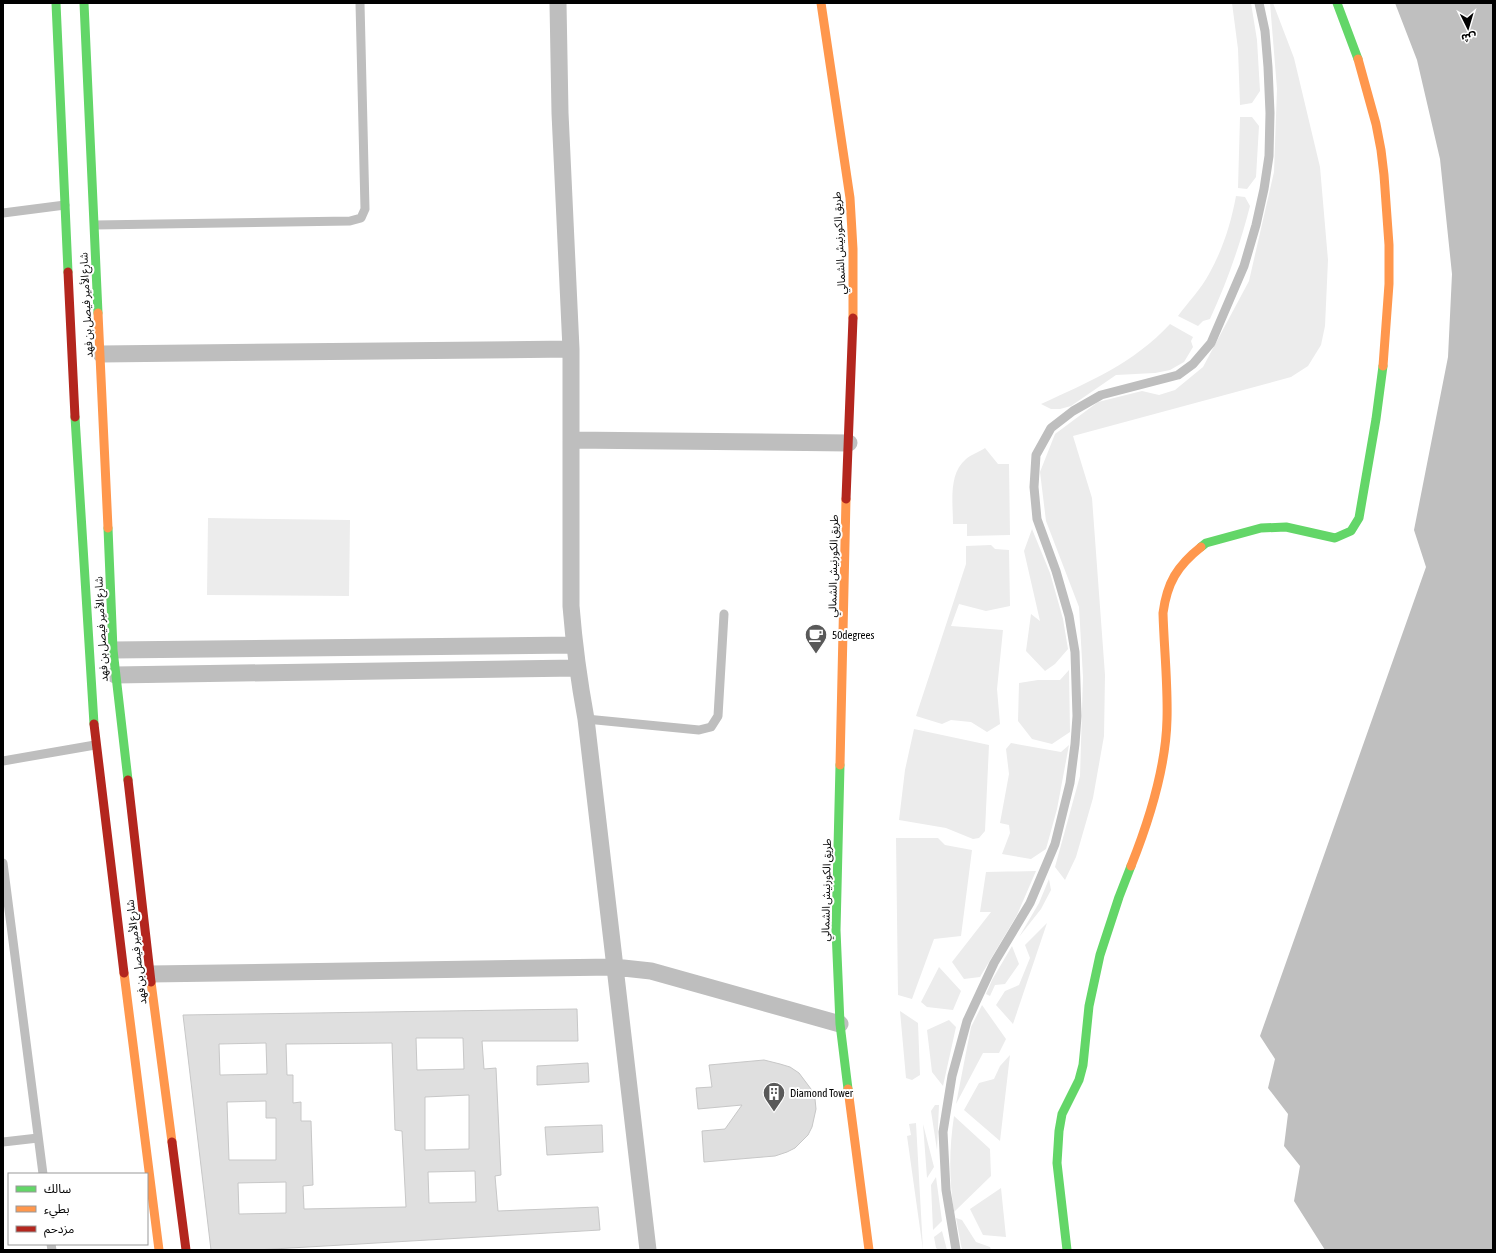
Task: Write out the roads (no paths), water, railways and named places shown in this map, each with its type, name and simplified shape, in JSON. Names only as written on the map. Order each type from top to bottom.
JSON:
[{"type":"main road","name":"شارع الأمير فيصل بن فهد","points":[[56,3],[64,99],[64,205],[87,642],[95,745],[159,1250]]},
{"type":"main road","name":"شارع الأمير فيصل بن فهد","points":[[84,3],[85,99],[101,354],[115,675],[150,974],[186,1250]]},
{"type":"main road","name":"طريق الكورنيش الشمالي","points":[[821,3],[850,198],[854,280],[836,930],[840,1024],[868,1250]]},
{"type":"main road","points":[[1067,1250],[1064,1238],[1057,1163],[1059,1131],[1062,1114],[1079,1080],[1083,1065],[1089,1006],[1100,955],[1119,897],[1145,832],[1164,755],[1166,719],[1163,613],[1165,597],[1169,585],[1187,558],[1206,543],[1261,528],[1286,527],[1335,538],[1351,531],[1359,518],[1383,363],[1387,313],[1389,250],[1385,183],[1375,117],[1362,66],[1337,3]]},
{"type":"street","points":[[558,3],[560,113],[570,349],[571,606],[574,645],[586,719],[648,1250]]},
{"type":"street","points":[[101,354],[570,349]]},
{"type":"street","points":[[571,440],[849,443]]},
{"type":"street","points":[[113,650],[574,645]]},
{"type":"street","points":[[115,675],[577,668]]},
{"type":"street","points":[[150,974],[614,967],[651,971],[840,1024]]},
{"type":"lane","points":[[94,225],[350,221],[361,218],[365,209],[360,3]]},
{"type":"lane","points":[[956,1250],[946,1190],[943,1132],[952,1076],[967,1021],[994,963],[1030,904],[1056,844],[1070,783],[1077,716],[1075,652],[1069,616],[1056,571],[1037,519],[1034,487],[1036,455],[1051,428],[1073,411],[1101,395],[1178,375],[1193,364],[1210,343],[1244,266],[1264,190],[1269,156],[1270,113],[1268,67],[1265,31],[1259,3]]},
{"type":"lane","points":[[3,213],[64,205]]},
{"type":"lane","points":[[586,719],[699,730],[711,727],[718,716],[724,614]]},
{"type":"lane","points":[[3,761],[95,745]]},
{"type":"lane","points":[[3,863],[42,1173]]},
{"type":"lane","points":[[3,1142],[38,1138]]},
{"type":"place","name":"50degrees","points":[[816,654]]},
{"type":"place","name":"Diamond Tower","points":[[774,1112]]}]
